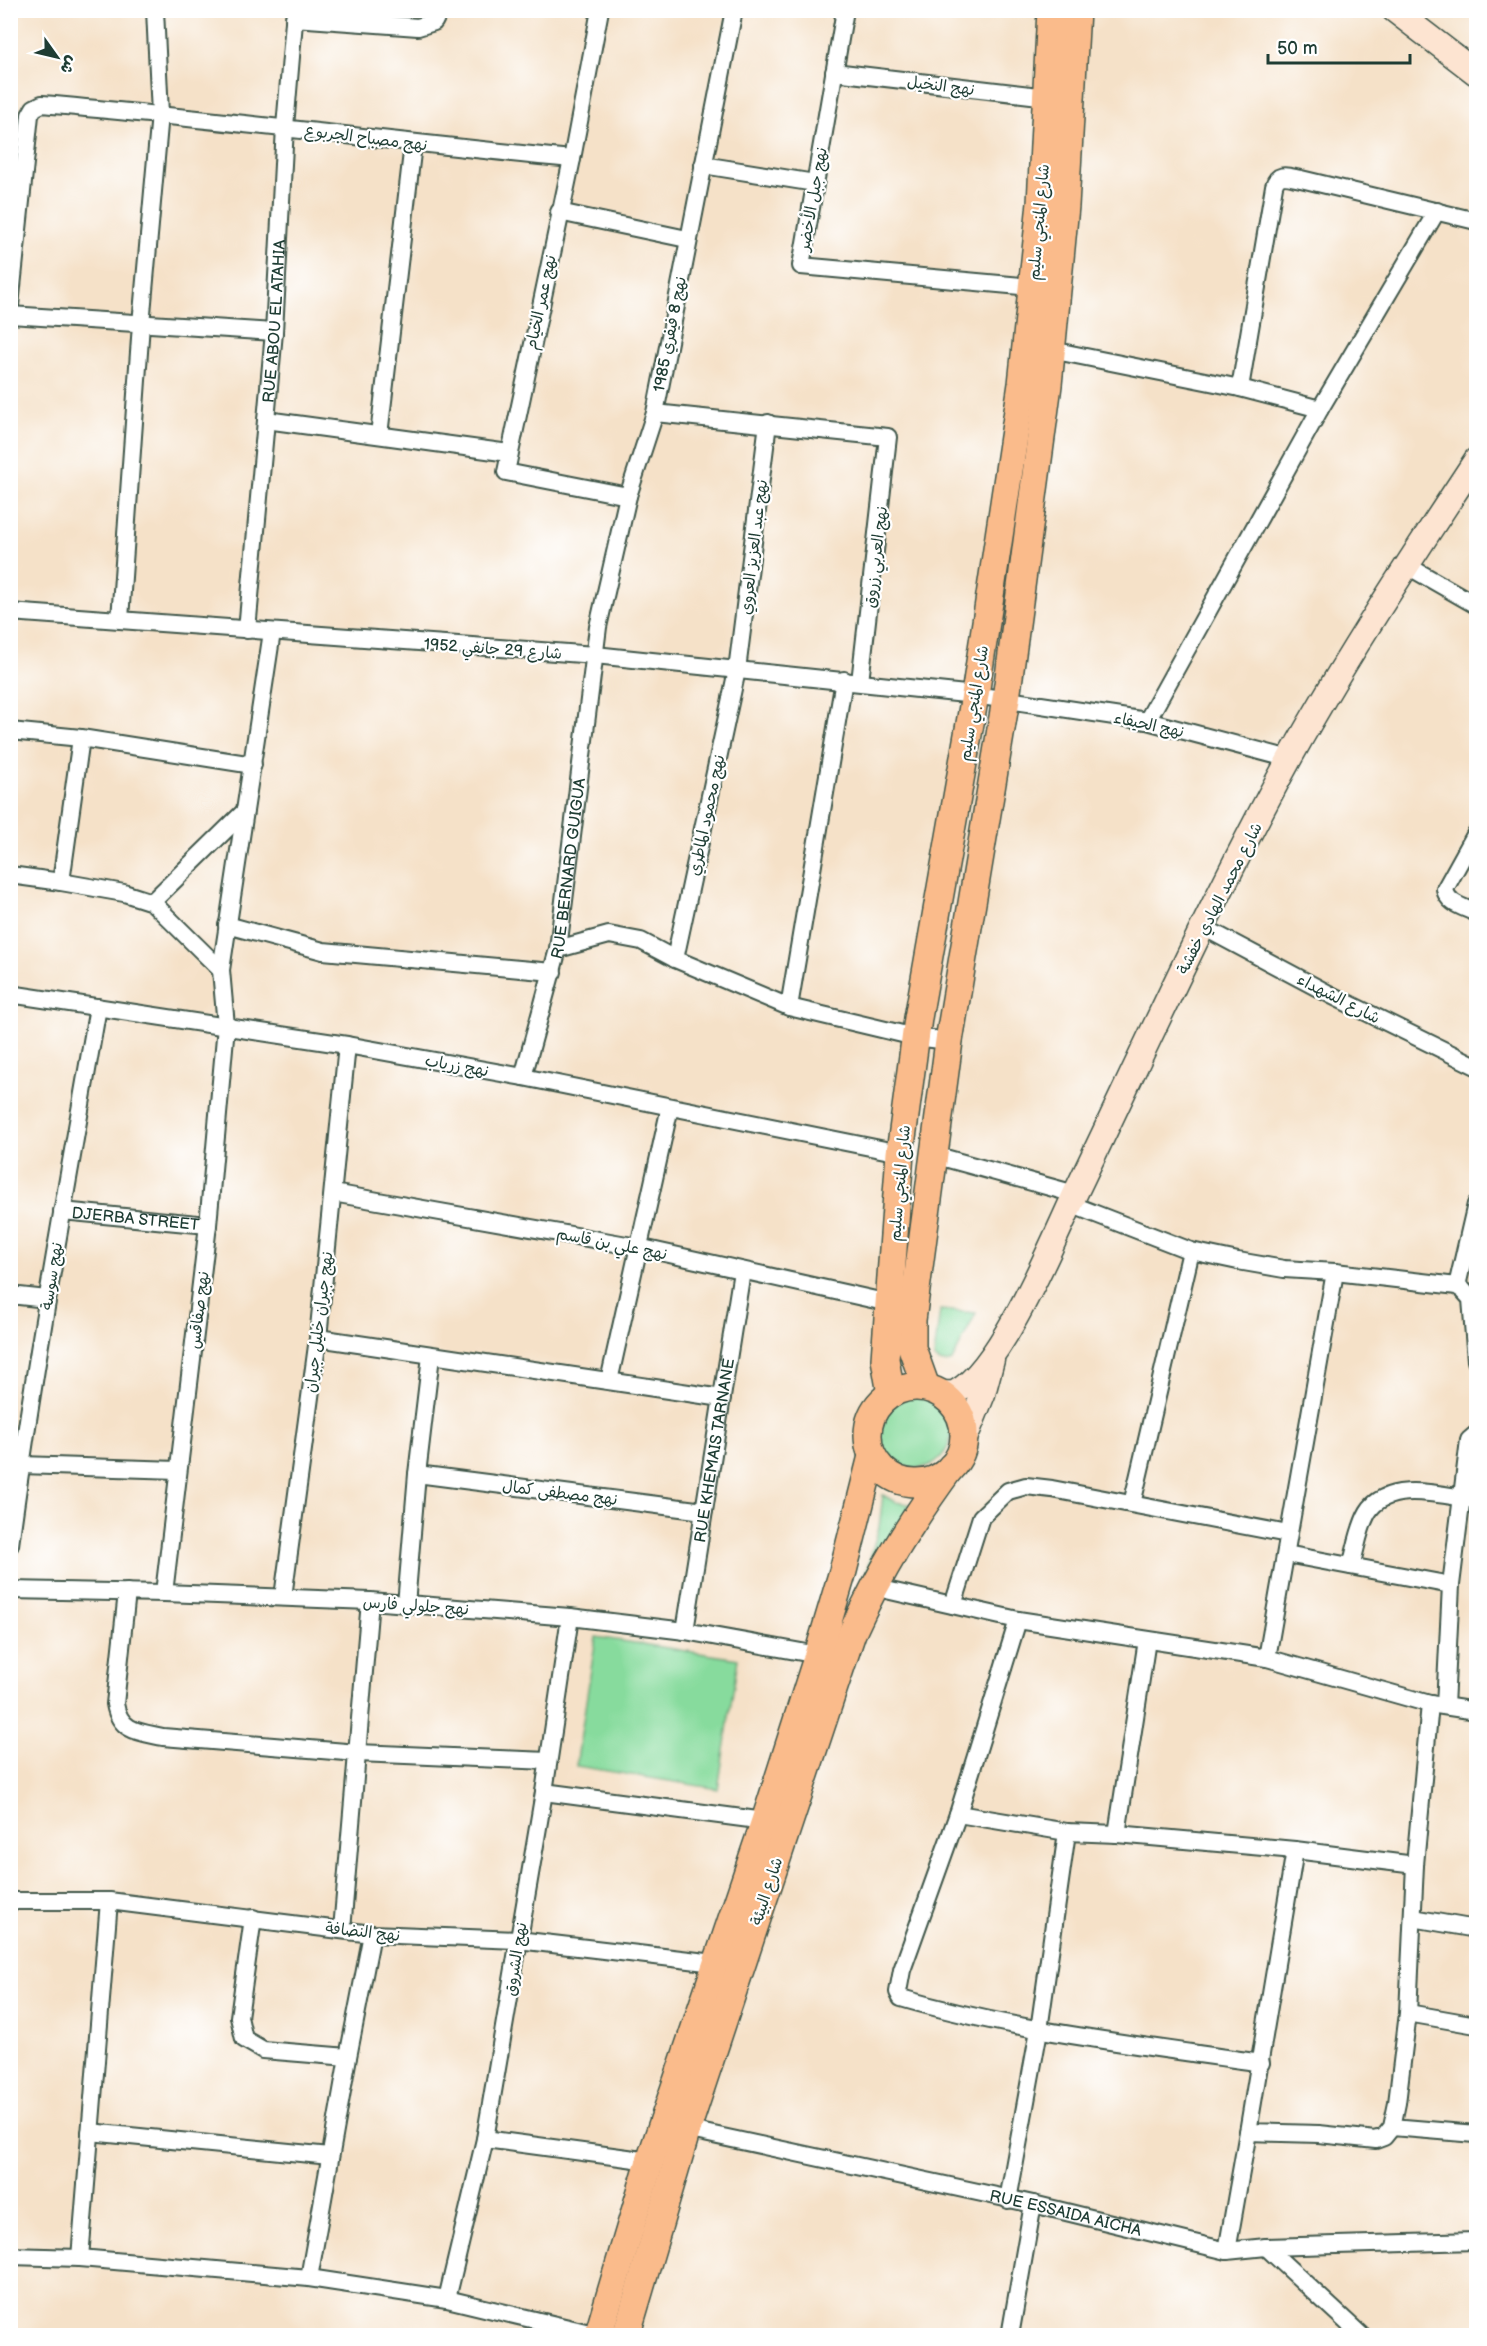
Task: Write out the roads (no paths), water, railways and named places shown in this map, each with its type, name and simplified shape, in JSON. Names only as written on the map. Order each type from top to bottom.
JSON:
[{"type":"main road","name":"شارع المنجي سليم","points":[[891,1394],[885,1359],[900,1153],[915,1037],[975,694],[1022,384],[1041,203],[1052,10]]},
{"type":"main road","name":"شارع المنجي سليم","points":[[933,1390],[912,1348],[912,1320],[949,1041],[1006,699],[1048,385],[1065,206],[1076,10]]},
{"type":"main road","points":[[1394,10],[1476,73]]},
{"type":"main road","points":[[1422,10],[1476,51]]},
{"type":"main road","name":"شارع محمد الهادي خفشة","points":[[993,1355],[1037,1276],[1203,927],[1290,759],[1336,678],[1406,565],[1476,460]]},
{"type":"main road","points":[[993,1355],[983,1394],[957,1457],[936,1478],[918,1483],[900,1480],[884,1471],[872,1456],[868,1439],[869,1421],[878,1406],[891,1394],[902,1389],[954,1393],[973,1379],[993,1355]]},
{"type":"main road","points":[[933,1390],[952,1403],[960,1416],[964,1431],[957,1457]]},
{"type":"main road","name":"شارع البيئة","points":[[626,2336],[715,1963],[765,1821],[818,1655],[843,1571],[872,1456]]},
{"type":"main road","name":"شارع البيئة","points":[[598,2335],[650,2161],[675,2127],[852,1634],[873,1587],[910,1524],[957,1457]]},
{"type":"street","points":[[120,619],[141,324],[160,114],[155,10]]},
{"type":"street","points":[[295,14],[418,27],[435,22],[440,10]]},
{"type":"street","name":"نهج عمر الخيام","points":[[508,453],[572,159],[600,10]]},
{"type":"street","name":"نهج 8 فيفري 1985","points":[[595,655],[598,627],[628,496],[655,413],[687,239],[734,10]]},
{"type":"street","name":"نهج جبل الأخضر","points":[[845,10],[801,266],[1032,287]]},
{"type":"street","name":"RUE ABOU EL ATAHIA","points":[[247,630],[273,332],[285,127],[295,14]]},
{"type":"street","name":"نهج النخيل","points":[[834,72],[1048,97]]},
{"type":"street","name":"نهج مصباح الجربوع","points":[[10,306],[30,115],[34,108],[42,104],[160,114],[285,127],[413,144],[572,159]]},
{"type":"street","points":[[379,435],[413,144]]},
{"type":"street","points":[[703,165],[815,183]]},
{"type":"street","points":[[1240,388],[1274,186],[1282,175],[1476,221]]},
{"type":"street","points":[[1147,721],[1320,409],[1437,211]]},
{"type":"street","points":[[559,212],[687,239]]},
{"type":"street","points":[[10,315],[273,332]]},
{"type":"street","points":[[1051,350],[1240,388],[1320,409]]},
{"type":"street","points":[[655,413],[768,423]]},
{"type":"street","points":[[266,420],[508,453],[506,472],[628,496]]},
{"type":"street","name":"نهج العربي زروق","points":[[768,423],[884,435],[889,440],[852,681]]},
{"type":"street","name":"نهج عبد العزيز العروي","points":[[738,670],[768,423]]},
{"type":"street","points":[[1406,565],[1476,605]]},
{"type":"street","name":"شارع 29 جانفي 1952","points":[[10,612],[595,655],[975,694]]},
{"type":"street","name":"نهج صفاقس","points":[[164,1593],[208,1225],[226,1026],[221,970],[254,765],[272,632]]},
{"type":"street","name":"RUE BERNARD GUIGUA","points":[[523,1077],[558,949],[595,655]]},
{"type":"street","name":"نهج محمود الماطري","points":[[675,959],[738,670]]},
{"type":"street","points":[[789,1007],[852,681]]},
{"type":"street","name":"نهج الحيفاء","points":[[975,694],[1147,721],[1290,759]]},
{"type":"street","points":[[10,731],[81,738],[254,765]]},
{"type":"street","points":[[61,882],[81,738]]},
{"type":"street","points":[[152,902],[245,811]]},
{"type":"street","points":[[1476,833],[1445,889],[1450,901],[1476,912]]},
{"type":"street","points":[[10,874],[124,893],[152,902],[221,970]]},
{"type":"street","points":[[227,925],[323,951],[553,972]]},
{"type":"street","name":"شارع الشهداء","points":[[1203,927],[1331,995],[1475,1061]]},
{"type":"street","points":[[558,949],[609,934],[641,941],[675,959],[789,1007],[915,1037],[949,1041]]},
{"type":"street","name":"نهج زرياب","points":[[10,994],[347,1045],[523,1077],[900,1153]]},
{"type":"street","name":"نهج سوسة","points":[[10,1545],[47,1299],[98,1007]]},
{"type":"street","name":"نهج جبران خليل جبران","points":[[283,1598],[318,1338],[347,1045]]},
{"type":"street","points":[[609,1381],[670,1107]]},
{"type":"street","points":[[934,1155],[1073,1199],[1191,1251],[1284,1269],[1335,1272],[1457,1286],[1471,1299],[1476,1361]]},
{"type":"street","name":"نهج علي بن قاسم","points":[[333,1193],[638,1247],[889,1303]]},
{"type":"street","points":[[1457,1286],[1476,1204]]},
{"type":"street","name":"DJERBA STREET","points":[[62,1211],[208,1225]]},
{"type":"street","points":[[1132,1504],[1191,1251]]},
{"type":"street","name":"RUE KHEMAIS TARNANE","points":[[685,1631],[742,1271]]},
{"type":"street","points":[[1267,1658],[1335,1272]]},
{"type":"street","points":[[10,1295],[47,1299]]},
{"type":"street","points":[[318,1338],[722,1398]]},
{"type":"street","points":[[406,1605],[417,1474],[431,1356]]},
{"type":"street","points":[[1248,2132],[1319,2134],[1376,2140],[1384,2136],[1392,2127],[1395,2118],[1408,2013],[1415,1864],[1438,1705],[1451,1585],[1469,1499],[1470,1440],[1476,1434]]},
{"type":"street","points":[[21,1465],[178,1470]]},
{"type":"street","name":"نهج مصطفى كمال","points":[[417,1474],[704,1511]]},
{"type":"street","points":[[953,1605],[981,1517],[1008,1491],[1026,1486],[1288,1534]]},
{"type":"street","points":[[1351,1566],[1366,1515],[1377,1500],[1389,1495],[1432,1492],[1469,1499]]},
{"type":"street","points":[[1286,1554],[1451,1585]]},
{"type":"street","points":[[873,1587],[1018,1620],[1267,1658],[1438,1705],[1476,1711]]},
{"type":"street","name":"نهج جلولي فارس","points":[[10,1590],[370,1601],[570,1617],[685,1631],[818,1655]]},
{"type":"street","points":[[127,1592],[115,1704],[117,1715],[124,1726],[163,1737],[358,1753],[548,1761]]},
{"type":"street","points":[[342,1930],[370,1601]]},
{"type":"street","name":"نهج الشروق","points":[[447,2300],[485,2139],[544,1792],[570,1617]]},
{"type":"street","points":[[1018,1620],[958,1814],[902,1970],[898,1992],[901,1998],[940,2009],[1039,2030],[1261,2063]]},
{"type":"street","points":[[1117,1834],[1147,1640]]},
{"type":"street","points":[[544,1792],[765,1821]]},
{"type":"street","points":[[958,1814],[1067,1832],[1117,1834],[1295,1850],[1415,1864]]},
{"type":"street","points":[[1008,2200],[1039,2030],[1067,1832]]},
{"type":"street","points":[[1227,2251],[1261,2063],[1295,1850]]},
{"type":"street","name":"نهج النضافة","points":[[10,1901],[110,1901],[372,1934],[518,1940],[715,1963]]},
{"type":"street","points":[[80,2258],[110,1901]]},
{"type":"street","points":[[253,1918],[239,2017],[244,2039],[263,2050],[348,2057]]},
{"type":"street","points":[[1413,1918],[1476,1929]]},
{"type":"street","points":[[309,2278],[372,1934]]},
{"type":"street","points":[[1408,2013],[1476,2025]]},
{"type":"street","name":"RUE ESSAIDA AICHA","points":[[675,2127],[1033,2204],[1227,2251],[1266,2247],[1476,2241]]},
{"type":"street","points":[[1392,2127],[1476,2134]]},
{"type":"street","points":[[90,2132],[330,2156]]},
{"type":"street","points":[[485,2139],[650,2161]]},
{"type":"street","points":[[1011,2336],[1033,2204]]},
{"type":"street","points":[[1266,2247],[1362,2336]]},
{"type":"street","points":[[10,2256],[80,2258],[309,2278],[447,2300],[598,2335]]}]
